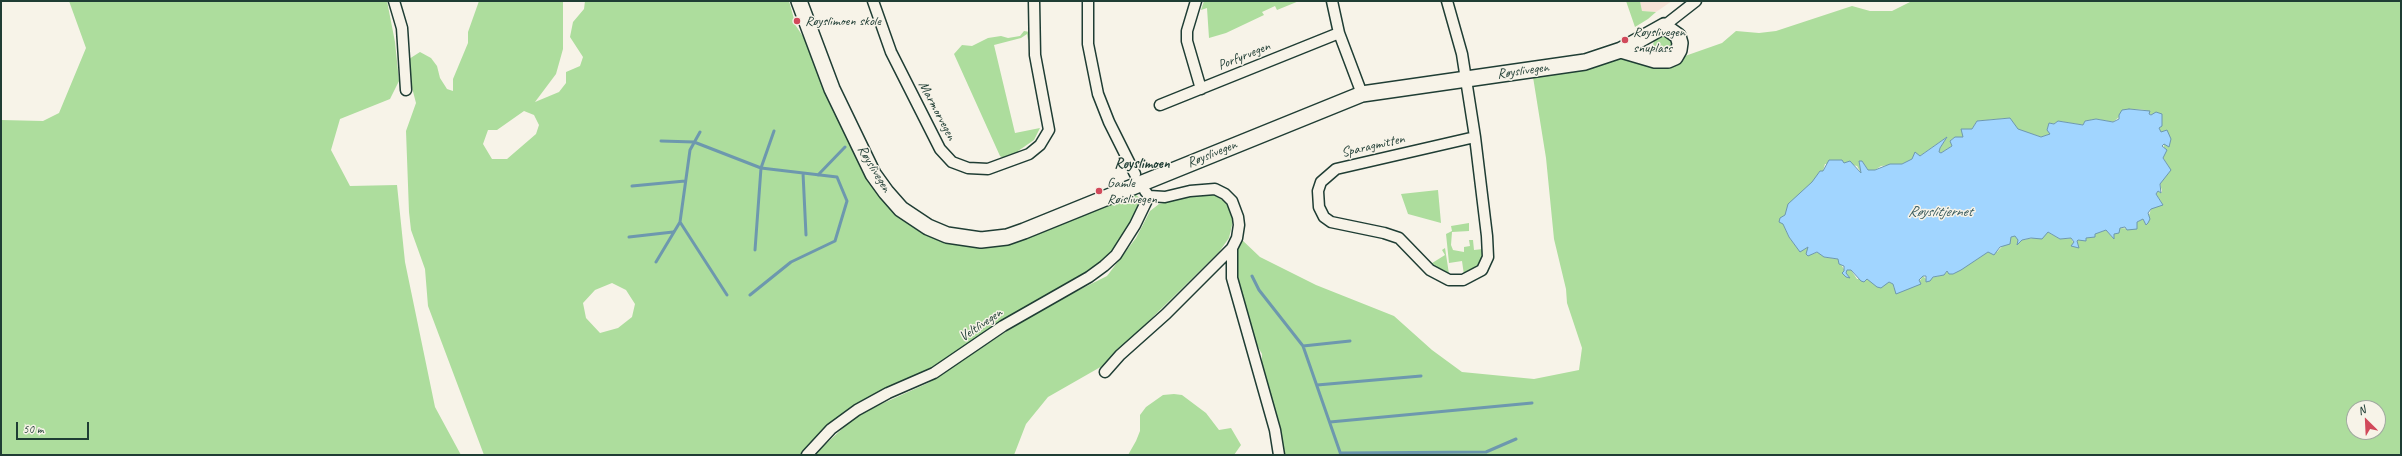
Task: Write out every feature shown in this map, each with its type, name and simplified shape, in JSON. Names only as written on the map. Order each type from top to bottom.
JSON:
[{"type":"street","points":[[394,1],[402,28],[406,90]]},
{"type":"street","name":"Røyslivegen","points":[[799,1],[832,89],[873,174],[901,209],[928,227],[967,239],[1007,237],[1137,179],[1362,94],[1585,62],[1621,50],[1664,26]]},
{"type":"street","name":"Marmorvegen","points":[[873,1],[891,52],[940,149],[952,162],[968,168],[988,169],[1029,154],[1040,145],[1049,130],[1035,55],[1034,1]]},
{"type":"street","points":[[1088,1],[1088,44],[1094,80],[1109,122],[1137,179],[1149,196],[1165,197],[1203,189],[1214,190],[1225,194],[1232,201],[1238,217],[1237,238],[1232,248],[1166,314],[1111,363],[1105,372]]},
{"type":"street","points":[[1196,1],[1187,31],[1187,41],[1201,89]]},
{"type":"street","points":[[1332,1],[1339,33],[1362,94]]},
{"type":"street","name":"Sparagmitten","points":[[1447,1],[1459,41],[1467,79],[1475,138],[1487,236],[1488,257],[1482,270],[1470,278],[1456,281],[1438,276],[1399,238],[1384,233],[1331,222],[1324,217],[1318,207],[1318,191],[1322,182],[1336,169],[1475,138]]},
{"type":"street","points":[[1621,50],[1655,60],[1668,60],[1675,57],[1679,50],[1680,43],[1678,36],[1664,26],[1696,1]]},
{"type":"street","name":"Porfyrvegen","points":[[1160,105],[1339,33]]},
{"type":"street","name":"Veltlivegen","points":[[807,455],[831,429],[857,410],[883,395],[934,373],[1003,326],[1089,277],[1104,266],[1116,255],[1135,225],[1149,196]]},
{"type":"street","points":[[1232,248],[1232,278],[1256,359],[1279,455]]},
{"type":"shaded area","points":[[1640,1],[1672,1],[1656,12],[1642,11]]},
{"type":"green space","points":[[69,1],[387,1],[395,42],[399,81],[390,99],[340,119],[331,150],[350,186],[397,185],[405,262],[435,407],[461,455],[1,455],[1,120],[43,121],[59,113],[86,48]]},
{"type":"green space","points":[[479,1],[563,1],[563,49],[556,74],[535,102],[559,92],[566,83],[566,72],[580,66],[583,57],[570,37],[573,22],[584,9],[585,1],[789,1],[796,26],[808,44],[890,205],[966,244],[1132,192],[1140,198],[1141,204],[1124,240],[1103,263],[940,366],[891,387],[802,455],[484,455],[428,306],[425,269],[411,230],[409,212],[406,131],[416,103],[410,80],[409,59],[420,52],[431,58],[437,66],[440,78],[447,89],[453,91],[453,79],[468,43],[468,32]],"holes":[[[524,111],[534,115],[539,125],[536,134],[507,159],[492,159],[483,144],[488,130],[497,130]],[[612,283],[626,290],[635,304],[632,317],[618,328],[600,333],[586,318],[583,303],[595,290]]]},
{"type":"green space","points":[[1204,1],[1299,1],[1277,10],[1275,6],[1262,12],[1264,15],[1226,33],[1209,38],[1207,8],[1201,10]]},
{"type":"green space","points":[[1626,1],[1640,1],[1642,11],[1656,12],[1635,27]]},
{"type":"green space","points":[[1912,1],[2401,1],[2401,455],[1282,455],[1262,369],[1262,354],[1254,340],[1234,273],[1234,252],[1240,238],[1260,257],[1316,285],[1394,316],[1432,350],[1462,372],[1534,379],[1579,370],[1582,348],[1567,303],[1566,289],[1554,239],[1546,158],[1533,77],[1537,74],[1622,58],[1676,63],[1683,61],[1685,56],[1722,43],[1736,31],[1759,33],[1776,31],[1852,6],[1870,11],[1892,11]],"holes":[[[2129,109],[2146,110],[2149,114],[2161,117],[2159,127],[2164,144],[2163,158],[2169,167],[2160,184],[2162,191],[2161,193],[2158,191],[2156,194],[2162,203],[2151,209],[2146,224],[2143,219],[2137,222],[2137,229],[2119,228],[2114,234],[2114,239],[2106,230],[2078,239],[2076,241],[2078,248],[2075,246],[2071,238],[2060,239],[2048,232],[2038,237],[2022,240],[2018,244],[2019,240],[2015,236],[2011,237],[1997,252],[1988,252],[1953,274],[1949,274],[1948,271],[1943,275],[1926,279],[1923,276],[1919,282],[1894,288],[1893,284],[1889,282],[1876,284],[1867,279],[1857,279],[1851,270],[1847,270],[1846,273],[1838,259],[1824,257],[1820,252],[1811,254],[1808,247],[1800,251],[1789,237],[1783,224],[1785,215],[1801,193],[1817,178],[1820,171],[1823,171],[1825,164],[1844,163],[1857,166],[1861,173],[1859,161],[1862,161],[1868,170],[1875,170],[1881,166],[1902,164],[1920,156],[1947,137],[1940,148],[1939,152],[1941,153],[1952,146],[1950,141],[1955,137],[1963,137],[1972,129],[1977,121],[2010,118],[2017,129],[2041,137],[2051,134],[2047,130],[2049,123],[2054,124],[2058,121],[2083,125],[2085,121],[2096,119],[2113,122]]]},
{"type":"green space","points":[[1024,31],[1030,32],[1031,38],[1028,40],[1027,34],[1021,38],[994,45],[1015,133],[1040,128],[1034,140],[1018,151],[1018,155],[1005,159],[1000,156],[954,54],[962,45],[972,46],[988,38],[1001,36],[1008,38],[1020,36]]},
{"type":"green space","points":[[1663,35],[1670,38],[1673,45],[1670,52],[1663,55],[1656,52],[1653,45],[1656,38]]},
{"type":"green space","points":[[1438,190],[1441,223],[1408,214],[1401,194]]},
{"type":"green space","points":[[1203,194],[1215,195],[1225,202],[1231,211],[1233,221],[1229,238],[1219,252],[1104,365],[1048,397],[1026,424],[1014,455],[814,455],[857,415],[928,383],[1039,310],[1107,276],[1136,238],[1150,211],[1159,204]]},
{"type":"green space","points":[[1469,223],[1469,231],[1452,232],[1451,245],[1453,250],[1464,252],[1464,247],[1470,246],[1469,240],[1473,240],[1474,250],[1483,249],[1482,233],[1484,232],[1485,253],[1481,267],[1474,273],[1459,278],[1450,277],[1436,271],[1429,265],[1445,255],[1442,250],[1445,248],[1449,274],[1464,275],[1462,261],[1449,263],[1446,234],[1452,231],[1451,226]]},
{"type":"green space","points":[[1163,395],[1182,395],[1206,413],[1219,430],[1231,428],[1241,445],[1234,455],[1128,455],[1140,431],[1140,415],[1146,407]]},
{"type":"water","name":"Røyslitjernet","points":[[2129,109],[2150,111],[2149,114],[2151,115],[2156,112],[2162,114],[2162,126],[2159,128],[2161,132],[2167,130],[2171,139],[2169,147],[2164,144],[2162,146],[2167,150],[2163,158],[2171,170],[2160,184],[2161,193],[2158,191],[2156,194],[2163,205],[2151,209],[2148,213],[2150,219],[2146,225],[2143,219],[2137,222],[2137,229],[2127,230],[2125,227],[2120,228],[2119,233],[2114,234],[2114,239],[2106,230],[2095,234],[2095,237],[2086,238],[2086,241],[2078,240],[2079,248],[2071,246],[2074,242],[2071,238],[2060,239],[2048,232],[2042,239],[2031,238],[2022,240],[2017,245],[2018,240],[2015,236],[2011,237],[2010,244],[2000,247],[1994,255],[1988,252],[1953,274],[1949,274],[1947,271],[1944,275],[1933,277],[1930,281],[1926,282],[1926,276],[1923,276],[1919,280],[1921,284],[1896,294],[1893,284],[1889,282],[1881,288],[1877,287],[1867,279],[1864,282],[1861,281],[1851,270],[1847,270],[1846,273],[1850,278],[1846,277],[1842,273],[1844,271],[1844,266],[1839,264],[1838,259],[1824,257],[1817,252],[1808,256],[1806,254],[1808,247],[1800,252],[1789,237],[1783,224],[1779,222],[1780,218],[1785,215],[1788,204],[1812,182],[1820,171],[1823,171],[1829,160],[1842,160],[1844,163],[1850,161],[1861,173],[1859,161],[1862,161],[1868,170],[1875,170],[1890,164],[1902,164],[1912,159],[1915,152],[1920,156],[1947,137],[1940,148],[1939,152],[1941,153],[1952,146],[1950,141],[1955,137],[1963,137],[1961,129],[1972,129],[1977,121],[2010,118],[2018,129],[2041,137],[2050,134],[2047,130],[2049,123],[2054,124],[2058,121],[2083,125],[2085,121],[2096,119],[2113,122],[2119,119],[2119,115],[2122,110]]},
{"type":"waterway","points":[[755,250],[761,168],[774,131]]},
{"type":"waterway","points":[[656,262],[680,222],[690,150],[700,132]]},
{"type":"waterway","points":[[661,141],[694,142],[761,168],[837,177],[847,201],[835,241],[791,262],[750,295]]},
{"type":"waterway","points":[[818,175],[845,147]]},
{"type":"waterway","points":[[803,173],[806,235]]},
{"type":"waterway","points":[[632,186],[685,181]]},
{"type":"waterway","points":[[680,222],[727,295]]},
{"type":"waterway","points":[[629,237],[673,232]]},
{"type":"waterway","points":[[1252,276],[1259,290],[1303,346],[1341,455]]},
{"type":"waterway","points":[[1303,346],[1350,341]]},
{"type":"waterway","points":[[1317,385],[1421,376]]},
{"type":"waterway","points":[[1330,422],[1532,403]]},
{"type":"waterway","points":[[1341,453],[1486,452],[1516,439]]},
{"type":"place","name":"Røyslimoen skole","points":[[797,21]]},
{"type":"place","name":"Røyslivegen snuplass","points":[[1625,40]]},
{"type":"place","name":"Gamle Røislivegen","points":[[1099,191]]},
{"type":"district","name":"Røyslimoen","points":[[1142,164]]}]
